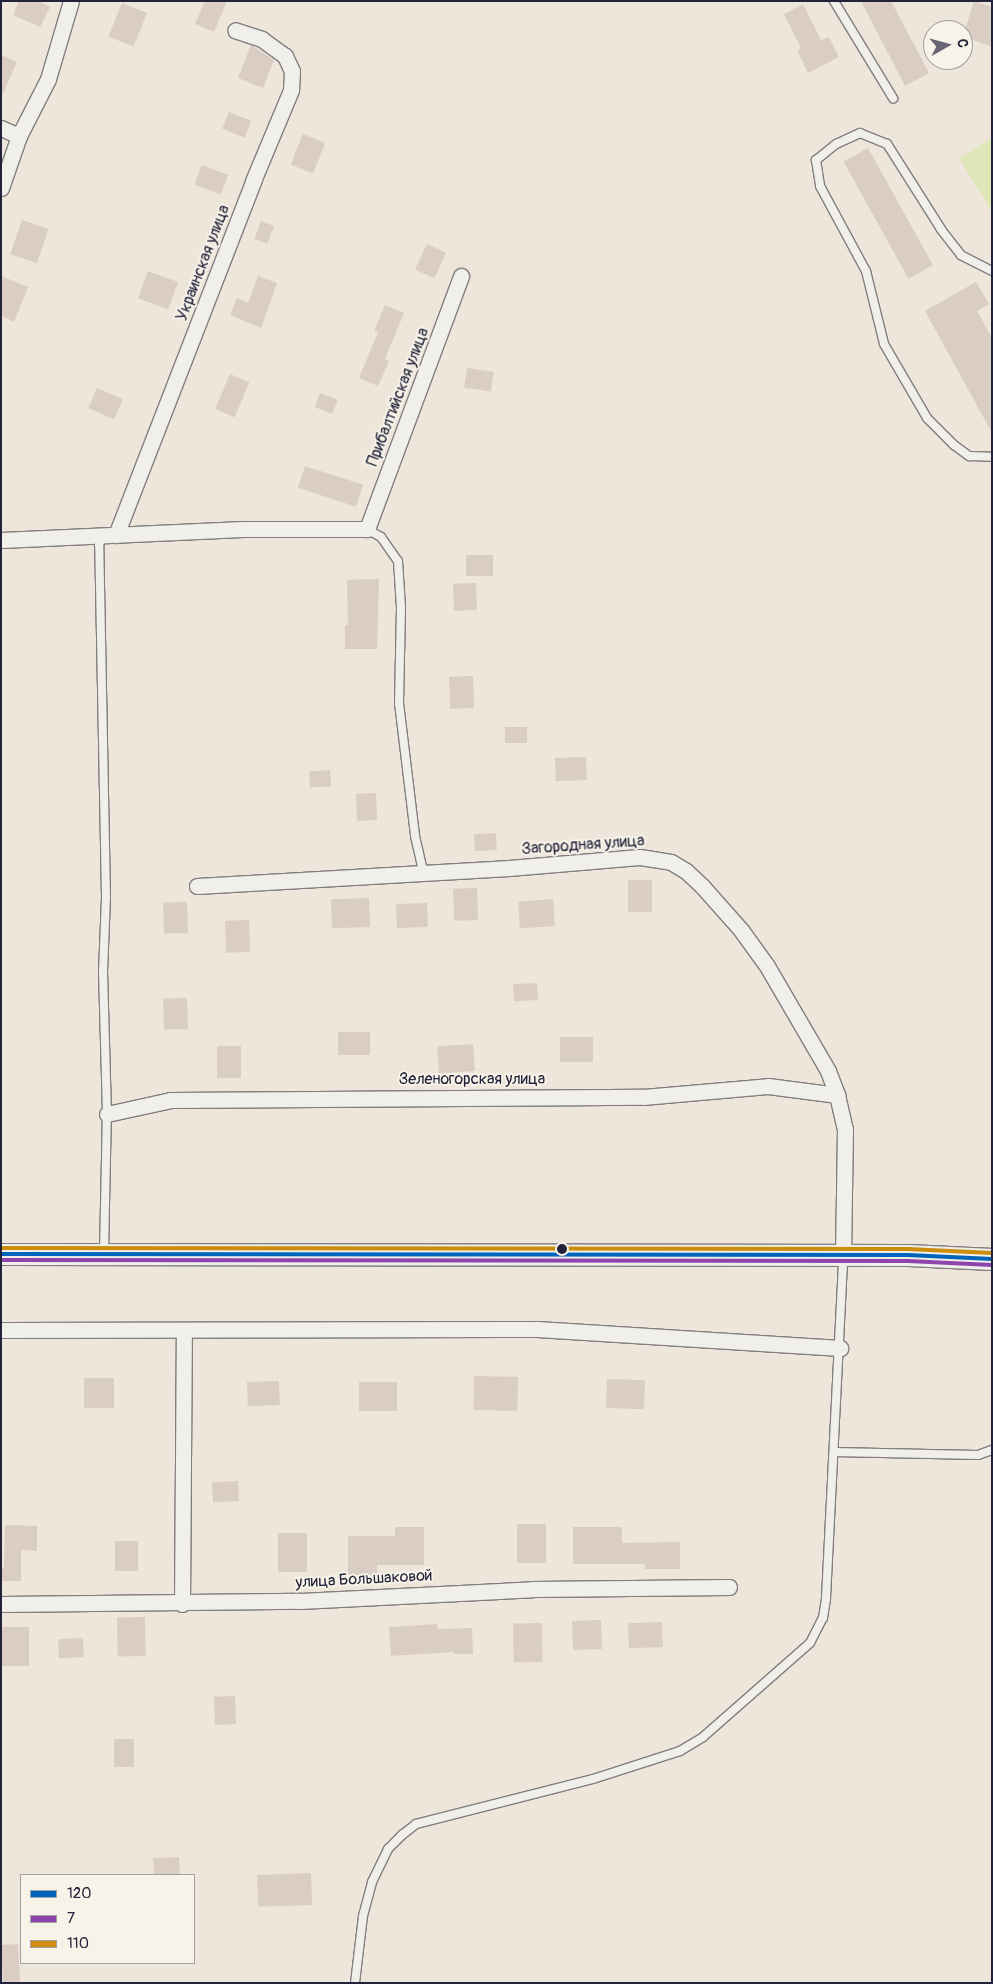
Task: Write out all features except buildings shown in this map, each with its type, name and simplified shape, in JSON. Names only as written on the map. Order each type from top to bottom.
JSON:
[{"type":"main road","points":[[1,1254],[843,1255],[992,1259]]},
{"type":"street","points":[[1,188],[19,136],[48,79],[71,1]]},
{"type":"street","name":"Украинская улица","points":[[113,536],[253,181],[291,90],[292,72],[285,56],[262,39],[235,30]]},
{"type":"street","points":[[1,128],[19,136]]},
{"type":"street","name":"Прибалтийская улица","points":[[367,529],[461,276]]},
{"type":"street","points":[[1,540],[244,529],[367,529]]},
{"type":"street","name":"Загородная улица","points":[[197,886],[558,864],[640,857],[671,862],[686,871],[702,886],[741,930],[767,966],[828,1071],[837,1095],[845,1129],[843,1255]]},
{"type":"street","name":"Зеленогорская улица","points":[[107,1114],[171,1100],[643,1097],[768,1086],[837,1095]]},
{"type":"street","points":[[1,1330],[537,1329],[840,1348]]},
{"type":"street","points":[[182,1604],[184,1331]]},
{"type":"street","name":"улица Большаковой","points":[[1,1604],[182,1604],[300,1601],[533,1589],[729,1587]]},
{"type":"lane","points":[[834,1],[893,98]]},
{"type":"lane","points":[[992,271],[960,256],[941,230],[887,144],[860,133],[836,144],[816,160],[820,186],[866,271],[884,344],[927,418],[954,445],[969,456],[992,457]]},
{"type":"lane","points":[[367,529],[381,537],[398,561],[400,608],[399,703],[415,836],[423,872]]},
{"type":"lane","points":[[104,1254],[107,1114],[99,545],[103,538],[113,536]]},
{"type":"lane","points":[[355,1983],[363,1916],[372,1882],[388,1849],[409,1829],[416,1824],[593,1779],[680,1751],[703,1737],[810,1643],[819,1627],[825,1609],[840,1348],[843,1255]]},
{"type":"lane","points":[[834,1452],[978,1455],[992,1450]]},
{"type":"green space","points":[[992,138],[992,212],[959,158]]},
{"type":"transit line","name":"110","points":[[1,1248],[908,1249],[992,1253]]},
{"type":"transit line","name":"120","points":[[1,1254],[908,1255],[992,1259]]},
{"type":"transit line","name":"7","points":[[1,1260],[908,1261],[992,1265]]}]
